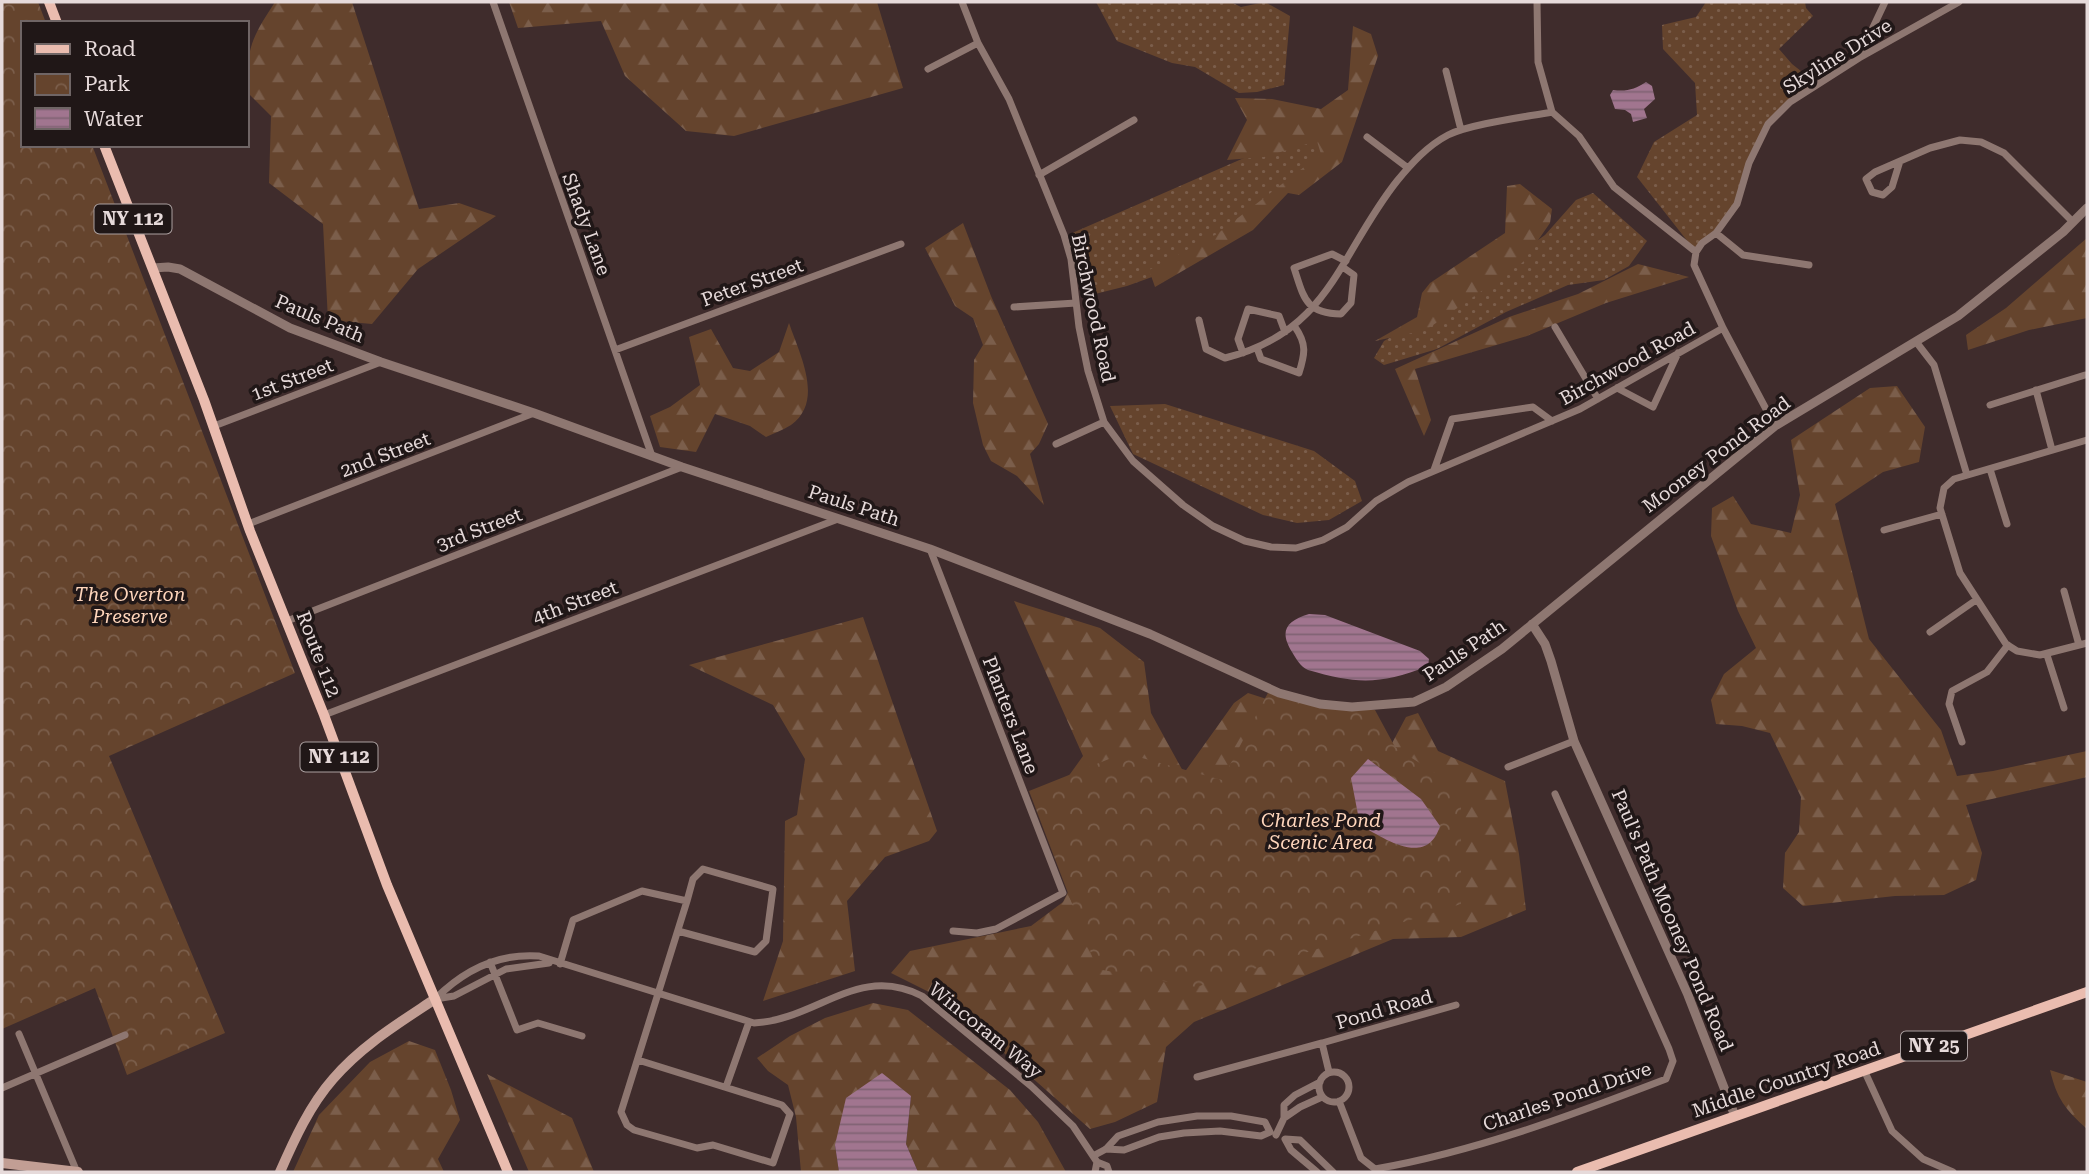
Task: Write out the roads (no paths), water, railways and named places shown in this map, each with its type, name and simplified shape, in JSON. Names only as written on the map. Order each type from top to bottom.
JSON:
[{"type":"main road","points":[[49,2],[56,21]]},
{"type":"main road","name":"Route 112","points":[[105,147],[214,426],[248,524],[324,715],[387,885],[508,1172]]},
{"type":"main road","name":"Middle Country Road","points":[[1577,1172],[2087,992]]},
{"type":"main road","points":[[280,1172],[297,1133],[332,1079],[378,1037],[435,999]]},
{"type":"main road","points":[[2,1163],[78,1172]]},
{"type":"street","name":"Shady Lane","points":[[493,2],[652,456]]},
{"type":"street","name":"Birchwood Road","points":[[962,2],[978,43],[1009,99],[1071,259],[1088,372],[1104,422],[1133,461],[1183,505],[1213,526],[1245,541],[1271,547],[1296,548],[1323,540],[1347,527],[1376,501],[1434,470],[1598,399],[1723,328]]},
{"type":"street","points":[[1537,2],[1538,62],[1552,112],[1579,136],[1614,187],[1696,252],[1694,265],[1723,328],[1775,426]]},
{"type":"street","points":[[1859,58],[1885,2]]},
{"type":"street","name":"Skyline Drive","points":[[1696,252],[1702,243],[1716,233],[1737,204],[1749,163],[1768,124],[1790,102],[1859,58],[1955,3]]},
{"type":"street","points":[[928,69],[978,43]]},
{"type":"street","points":[[1446,71],[1461,131]]},
{"type":"street","points":[[1199,320],[1206,349],[1225,358],[1256,348],[1295,327],[1345,264],[1386,195],[1408,168],[1437,142],[1461,131],[1552,112]]},
{"type":"street","points":[[1039,175],[1134,120]]},
{"type":"street","points":[[1367,137],[1408,168]]},
{"type":"street","points":[[1900,161],[1892,187],[1883,195],[1872,192],[1866,179],[1875,172],[1900,161],[1960,140],[1981,142],[2004,153],[2073,222]]},
{"type":"street","name":"Mooney Pond Road","points":[[1532,624],[1775,426],[1958,316],[1999,285],[2087,208]]},
{"type":"street","points":[[1716,233],[1743,255],[1809,264]]},
{"type":"street","name":"Peter Street","points":[[615,350],[901,244]]},
{"type":"street","points":[[1332,254],[1345,264],[1354,275],[1351,303],[1341,314],[1323,314],[1305,300],[1294,268],[1332,254]]},
{"type":"street","name":"Pauls Path","points":[[153,268],[180,269],[290,328],[381,362],[534,413],[682,467],[930,549],[1150,634],[1279,693],[1320,704],[1352,707],[1414,702],[1446,687],[1502,649],[1532,624]]},
{"type":"street","points":[[1014,307],[1076,303]]},
{"type":"street","points":[[1243,353],[1238,339],[1248,309],[1279,316],[1285,332]]},
{"type":"street","points":[[1256,348],[1261,359],[1299,373],[1306,351],[1302,337],[1295,327]]},
{"type":"street","points":[[1555,327],[1598,399]]},
{"type":"street","points":[[1917,343],[1934,365],[1967,475]]},
{"type":"street","points":[[1617,388],[1653,407],[1678,353]]},
{"type":"street","name":"1st Street","points":[[214,426],[381,362]]},
{"type":"street","points":[[1990,405],[2085,375]]},
{"type":"street","points":[[2036,390],[2052,450]]},
{"type":"street","points":[[1434,470],[1452,419],[1533,407],[1552,421]]},
{"type":"street","name":"2nd Street","points":[[248,524],[534,413]]},
{"type":"street","points":[[1056,444],[1104,422]]},
{"type":"street","points":[[2064,591],[2083,644],[2047,654],[2017,651],[2008,645],[1960,573],[1942,514],[1941,499],[1944,488],[1954,479],[2087,440]]},
{"type":"street","name":"3rd Street","points":[[287,621],[682,467]]},
{"type":"street","points":[[1990,469],[2007,524]]},
{"type":"street","points":[[1884,530],[1942,514]]},
{"type":"street","name":"4th Street","points":[[324,715],[838,519]]},
{"type":"street","name":"Planters Lane","points":[[930,549],[1063,893],[996,929],[977,933],[953,931]]},
{"type":"street","points":[[1930,632],[1976,600]]},
{"type":"street","points":[[1508,767],[1574,741],[1545,644],[1532,624]]},
{"type":"street","points":[[1962,742],[1949,704],[1952,691],[1987,672],[2008,645]]},
{"type":"street","points":[[2047,654],[2064,708]]},
{"type":"street","name":"Paul's Path Mooney Pond Road","points":[[1574,741],[1688,995],[1735,1116]]},
{"type":"street","name":"Charles Pond Drive","points":[[1329,1072],[1335,1072],[1348,1080],[1350,1087],[1347,1096],[1339,1101],[1360,1158],[1375,1169],[1401,1165],[1494,1139],[1666,1079],[1673,1061],[1669,1049],[1555,794]]},
{"type":"street","points":[[638,1060],[782,1105],[790,1114],[773,1163],[713,1145],[697,1148],[634,1130],[627,1125],[621,1112],[693,879],[703,869],[773,889],[766,941],[755,953],[678,930]]},
{"type":"street","points":[[557,963],[573,920],[642,891],[687,901]]},
{"type":"street","name":"Wincoram Way","points":[[435,999],[449,985],[490,962],[519,955],[539,956],[749,1021],[772,1022],[866,986],[884,984],[909,990],[922,996],[1031,1086],[1073,1126],[1095,1159],[1107,1166],[1109,1172]]},
{"type":"street","points":[[490,962],[517,1030],[538,1023],[582,1036]]},
{"type":"street","name":"Wincoram Way","points":[[435,999],[454,996],[506,970],[557,963]]},
{"type":"street","name":"Pond Road","points":[[1197,1077],[1456,1005]]},
{"type":"street","points":[[726,1087],[749,1021]]},
{"type":"street","points":[[19,1034],[78,1172]]},
{"type":"street","points":[[2,1088],[125,1035]]},
{"type":"street","name":"Pond Road","points":[[1322,1043],[1329,1072]]},
{"type":"street","points":[[1864,1070],[1892,1131],[1923,1159],[1953,1172]]},
{"type":"street","points":[[1284,1118],[1284,1105],[1295,1095],[1320,1082],[1329,1072]]},
{"type":"street","points":[[1320,1082],[1318,1090],[1322,1097]]},
{"type":"street","points":[[1106,1149],[1124,1150],[1159,1137],[1184,1133],[1220,1130],[1261,1136],[1273,1133],[1284,1118],[1322,1097],[1339,1101]]},
{"type":"street","points":[[1095,1172],[1095,1159],[1118,1136],[1158,1122],[1197,1116],[1231,1116],[1265,1122],[1273,1133],[1285,1139],[1300,1140],[1333,1172]]},
{"type":"street","points":[[1285,1139],[1291,1150],[1317,1172]]},
{"type":"water","points":[[1646,82],[1652,86],[1655,99],[1644,109],[1647,118],[1633,122],[1631,114],[1615,109],[1610,95],[1613,90],[1623,91]]},
{"type":"water","points":[[1309,614],[1325,615],[1420,651],[1429,659],[1428,666],[1396,677],[1368,680],[1340,678],[1308,670],[1292,652],[1286,633],[1290,624]]},
{"type":"water","points":[[1368,759],[1421,799],[1440,826],[1434,839],[1426,846],[1416,848],[1393,843],[1360,825],[1351,778]]},
{"type":"water","points":[[882,1073],[911,1096],[906,1144],[918,1172],[839,1172],[835,1145],[846,1098]]},
{"type":"park label","name":"The Overton Preserve","points":[[130,605]]},
{"type":"park label","name":"Charles Pond Scenic Area","points":[[1321,831]]}]
